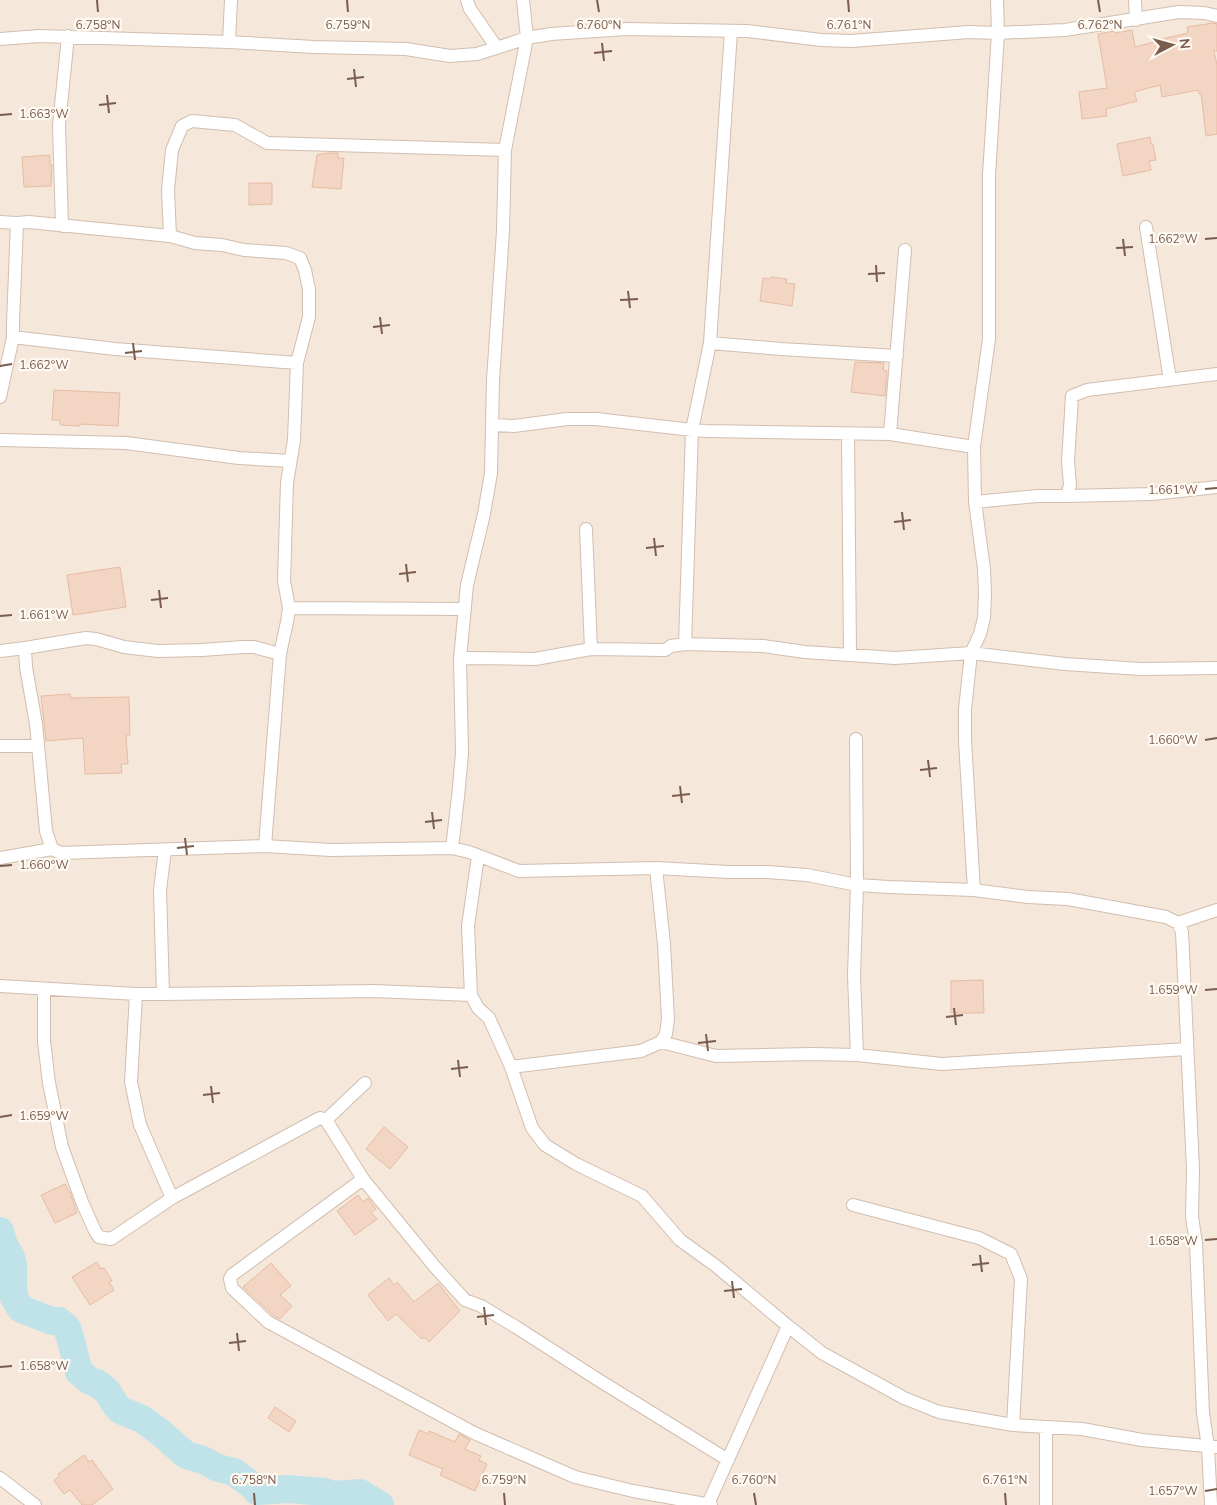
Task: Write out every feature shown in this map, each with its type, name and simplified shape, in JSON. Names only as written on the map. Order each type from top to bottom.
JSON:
[{"type":"street","points":[[229,42],[231,0]]},
{"type":"street","points":[[468,0],[470,9],[497,48]]},
{"type":"street","points":[[452,848],[462,753],[460,659],[467,585],[484,514],[491,473],[493,380],[505,150],[527,38],[523,0]]},
{"type":"street","points":[[974,890],[964,741],[965,708],[972,652],[980,634],[984,618],[984,568],[975,502],[974,447],[989,339],[989,175],[998,33],[997,0]]},
{"type":"street","points":[[1135,0],[1136,20]]},
{"type":"street","points":[[0,39],[68,36],[229,42],[314,47],[406,49],[450,56],[477,54],[527,38],[551,34],[626,29],[748,31],[821,40],[851,41],[969,32],[998,33],[1065,30],[1179,12],[1204,13],[1217,16]]},
{"type":"street","points":[[685,644],[692,430],[710,343],[731,31]]},
{"type":"street","points":[[62,226],[59,125],[68,36]]},
{"type":"street","points":[[170,236],[168,190],[172,150],[182,126],[192,121],[235,125],[267,143],[505,150]]},
{"type":"street","points":[[0,222],[17,224],[29,222],[170,236],[244,250],[286,252],[300,258],[309,289],[309,317],[297,363],[294,440],[287,483],[284,581],[289,608],[288,622],[280,654],[265,846]]},
{"type":"street","points":[[0,397],[4,356],[14,337],[13,314],[17,224]]},
{"type":"street","points":[[1146,227],[1170,380]]},
{"type":"street","points":[[890,434],[905,250]]},
{"type":"street","points":[[14,337],[115,349],[297,363]]},
{"type":"street","points":[[710,343],[897,356]]},
{"type":"street","points":[[1067,496],[1070,485],[1068,461],[1072,396],[1087,390],[1217,374]]},
{"type":"street","points":[[493,425],[514,426],[567,419],[596,419],[692,430],[890,434],[974,447]]},
{"type":"street","points":[[848,434],[850,655]]},
{"type":"street","points":[[0,440],[126,443],[239,458],[290,461]]},
{"type":"street","points":[[975,502],[1037,496],[1152,494],[1217,487]]},
{"type":"street","points":[[586,529],[591,650]]},
{"type":"street","points":[[289,608],[465,609]]},
{"type":"street","points":[[0,651],[86,638],[124,647],[158,651],[248,647],[280,654]]},
{"type":"street","points":[[460,659],[536,658],[591,650],[665,650],[671,646],[685,644],[763,646],[805,652],[895,658],[972,652],[1065,664],[1141,669],[1217,668]]},
{"type":"street","points":[[25,648],[26,667],[36,724],[46,831],[52,848]]},
{"type":"street","points":[[856,739],[857,885],[854,976],[857,1055]]},
{"type":"street","points":[[0,746],[38,746]]},
{"type":"street","points":[[0,858],[52,848],[62,853],[265,846],[331,850],[452,848],[469,852],[519,871],[656,868],[807,874],[857,885],[889,888],[974,890],[1028,897],[1068,899],[1166,917],[1178,923],[1182,932],[1193,1160],[1192,1217],[1196,1243],[1203,1413],[1212,1447],[1211,1505]]},
{"type":"street","points":[[163,994],[160,890],[165,850]]},
{"type":"street","points":[[478,856],[468,926],[471,995],[478,1008],[489,1018],[511,1067],[532,1128],[545,1145],[576,1164],[642,1196],[680,1240],[716,1266],[788,1326],[822,1352],[904,1398],[939,1412],[1013,1426],[1082,1429],[1142,1440],[1212,1447]]},
{"type":"street","points":[[511,1067],[641,1051],[661,1042],[666,1034],[668,1019],[664,944],[656,868]]},
{"type":"street","points":[[1178,923],[1217,910]]},
{"type":"street","points":[[0,986],[136,994],[374,991],[471,995]]},
{"type":"street","points":[[44,989],[44,1041],[49,1083],[62,1147],[82,1202],[99,1237],[111,1239],[172,1198],[316,1120],[320,1118],[326,1120],[363,1179],[435,1267],[465,1300],[481,1306],[516,1327],[728,1460]]},
{"type":"street","points":[[136,994],[131,1082],[140,1125],[172,1198]]},
{"type":"street","points":[[661,1042],[716,1056],[857,1055],[942,1064],[1187,1048]]},
{"type":"street","points":[[326,1120],[364,1083]]},
{"type":"street","points":[[363,1179],[232,1275],[230,1279],[232,1288],[268,1322],[474,1433],[575,1477],[654,1495],[710,1504],[788,1326]]},
{"type":"street","points":[[853,1205],[979,1238],[1011,1254],[1021,1278],[1013,1426]]},
{"type":"street","points":[[1046,1428],[1046,1505]]},
{"type":"street","points":[[0,1478],[34,1505]]},
{"type":"shaded area","points":[[0,0],[1217,0],[1217,1505],[0,1505]]},
{"type":"building","points":[[1217,24],[1217,51],[1214,51],[1217,65],[1217,134],[1206,136],[1201,93],[1199,94],[1198,90],[1162,97],[1160,85],[1134,92],[1137,101],[1106,109],[1107,116],[1082,119],[1079,92],[1107,88],[1098,34],[1132,30],[1135,47],[1188,33],[1187,27]]},
{"type":"building","points":[[1150,137],[1156,160],[1149,161],[1151,170],[1123,176],[1117,144]]},
{"type":"building","points":[[338,153],[338,158],[344,158],[341,189],[312,187],[317,155]]},
{"type":"building","points":[[50,155],[50,165],[52,165],[51,186],[24,187],[22,157]]},
{"type":"building","points":[[249,183],[272,183],[272,204],[249,205]]},
{"type":"building","points":[[772,277],[787,279],[786,283],[795,284],[792,306],[760,301],[763,278],[769,279]]},
{"type":"building","points":[[855,362],[884,363],[883,370],[887,371],[885,396],[851,392]]},
{"type":"building","points":[[54,390],[120,393],[118,426],[60,425],[60,420],[52,420]]},
{"type":"building","points":[[120,567],[126,607],[73,615],[67,575]]},
{"type":"building","points":[[70,694],[71,698],[129,697],[130,735],[126,736],[128,764],[121,764],[122,773],[85,774],[83,738],[46,741],[41,696]]},
{"type":"building","points":[[983,980],[984,1013],[951,1013],[951,981]]},
{"type":"building","points":[[384,1127],[408,1147],[390,1169],[366,1149]]},
{"type":"building","points":[[65,1184],[70,1192],[77,1213],[55,1223],[41,1195]]},
{"type":"building","points":[[358,1195],[363,1202],[368,1198],[376,1209],[371,1212],[377,1219],[355,1235],[337,1211]]},
{"type":"building","points":[[97,1262],[101,1269],[104,1268],[112,1281],[109,1282],[114,1290],[90,1305],[72,1277]]},
{"type":"building","points":[[271,1263],[291,1286],[280,1295],[292,1306],[280,1319],[273,1315],[243,1287]]},
{"type":"building","points":[[389,1278],[394,1285],[397,1282],[414,1302],[438,1283],[460,1311],[429,1342],[424,1337],[422,1339],[396,1314],[388,1321],[368,1295]]},
{"type":"building","points":[[275,1407],[296,1421],[289,1432],[268,1418]]},
{"type":"building","points":[[419,1430],[428,1434],[429,1431],[455,1442],[459,1434],[470,1440],[465,1449],[481,1456],[479,1460],[487,1464],[475,1491],[440,1475],[443,1469],[409,1455]]},
{"type":"building","points":[[84,1455],[89,1462],[92,1460],[113,1489],[92,1505],[82,1505],[70,1490],[64,1494],[54,1481],[59,1476],[58,1474]]},
{"type":"waterway","points":[[0,1231],[13,1265],[14,1298],[21,1309],[52,1321],[59,1321],[67,1328],[79,1372],[107,1391],[120,1410],[142,1419],[186,1455],[203,1460],[218,1468],[234,1472],[257,1491],[288,1489],[325,1492],[333,1495],[360,1493],[380,1505]]}]
